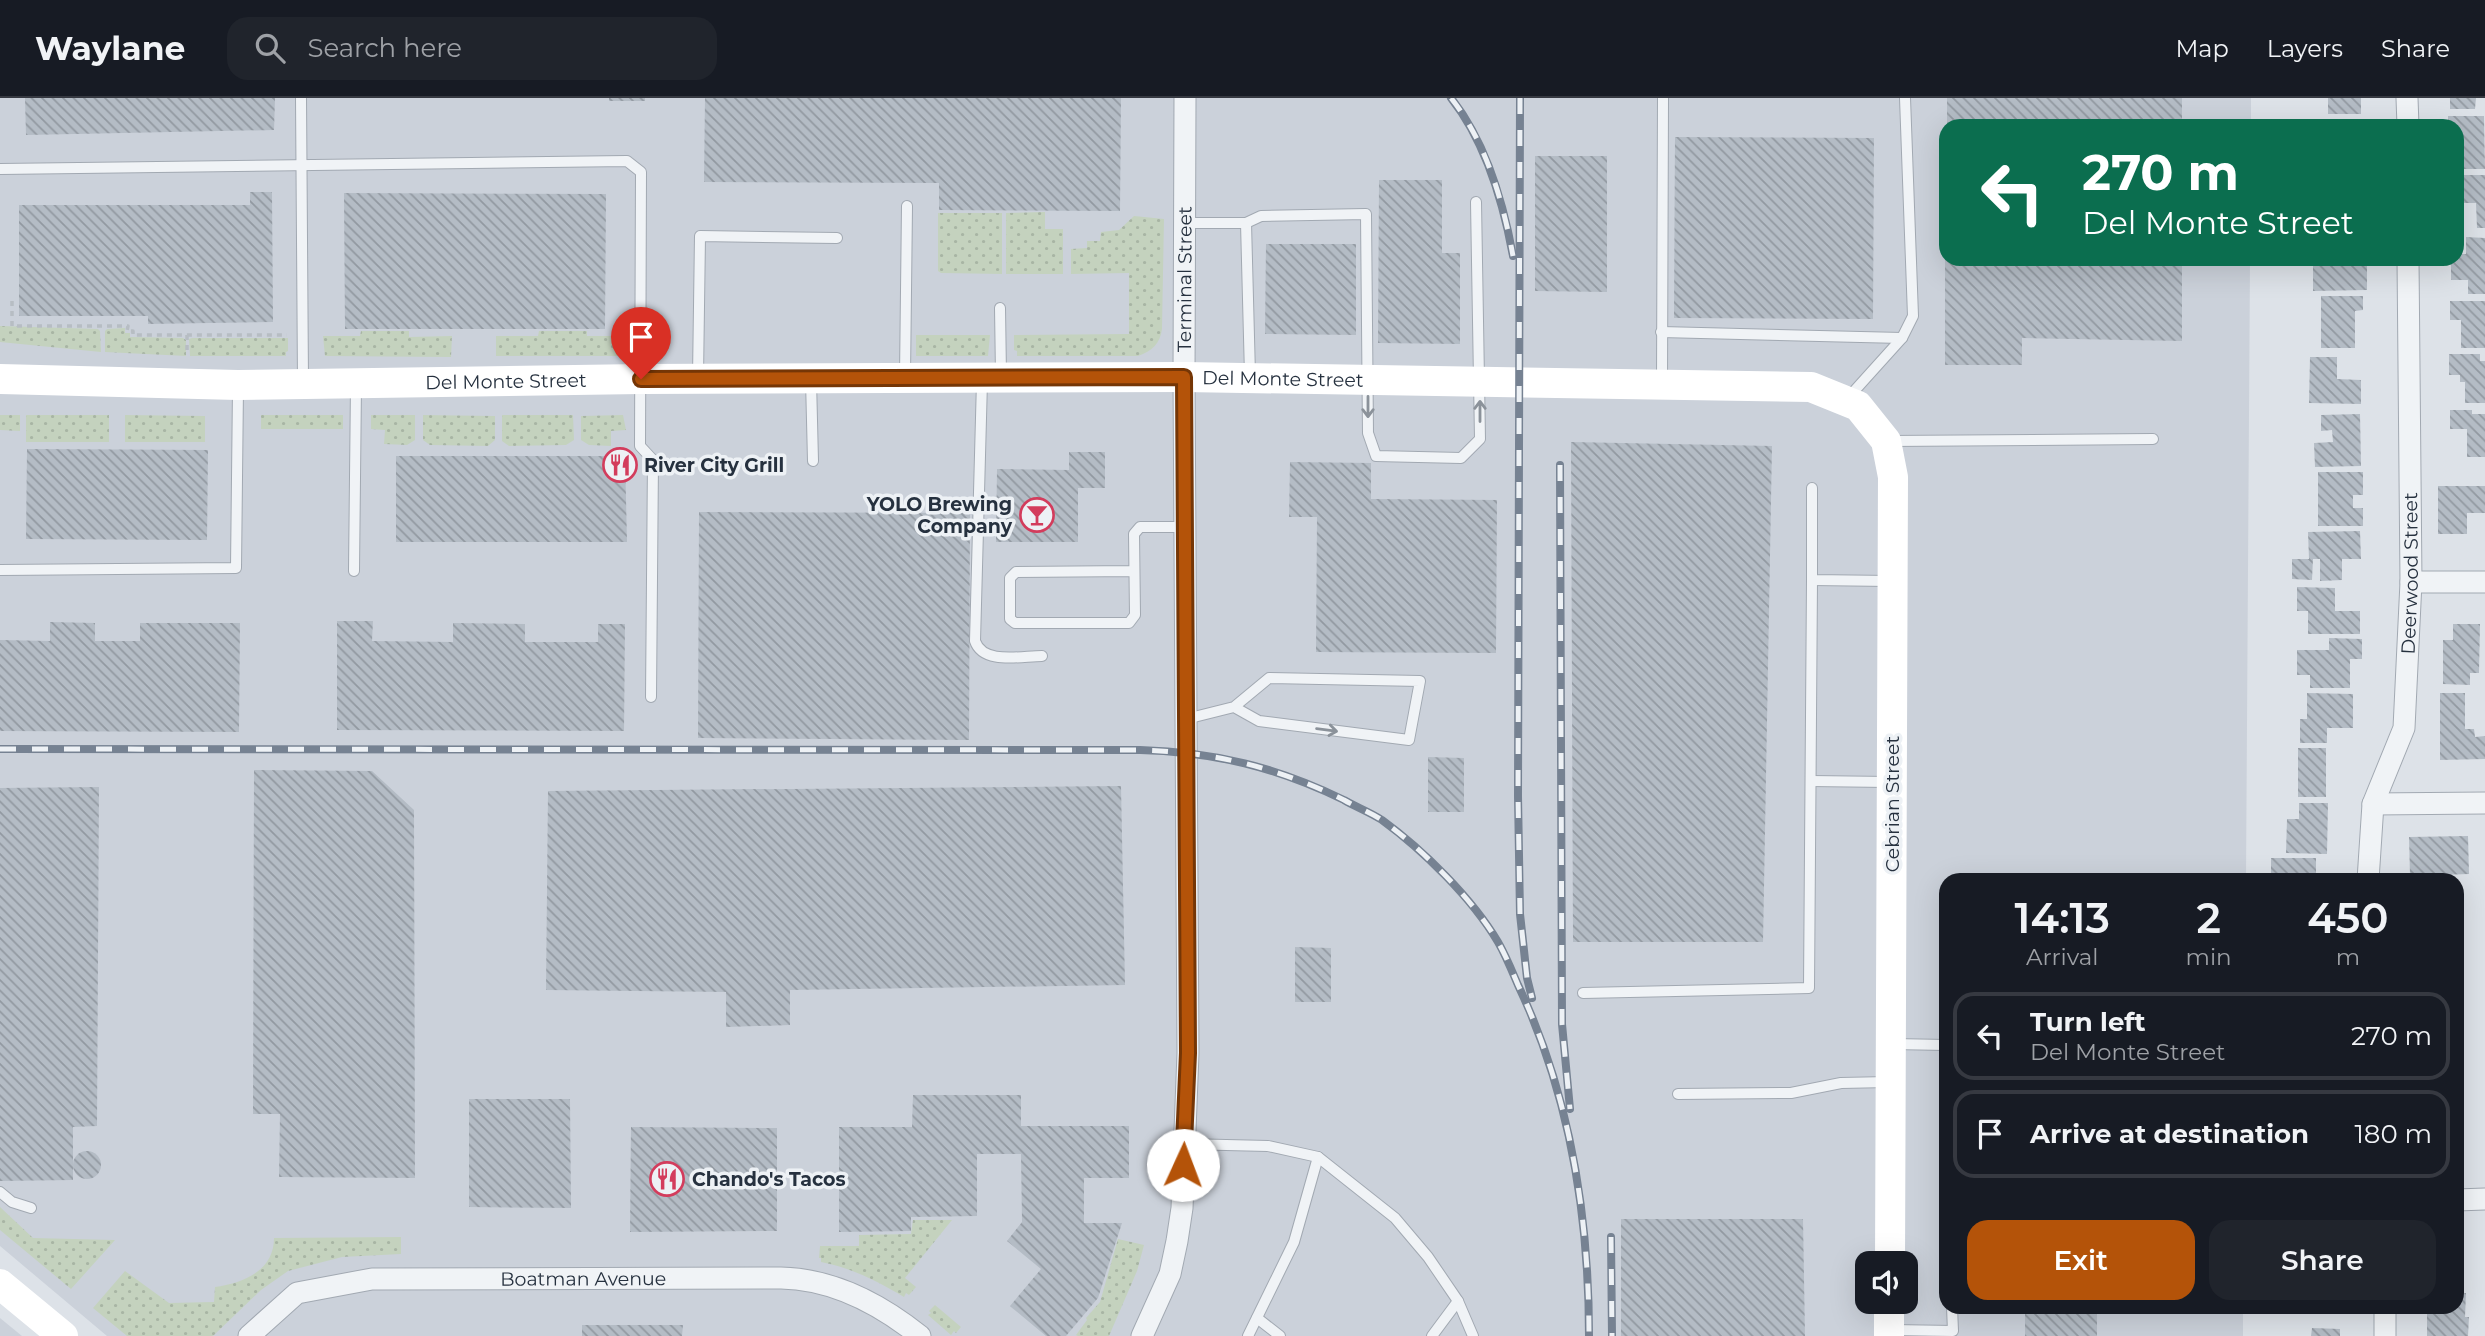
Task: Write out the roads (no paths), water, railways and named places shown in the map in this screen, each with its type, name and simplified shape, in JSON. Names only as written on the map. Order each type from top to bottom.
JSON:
[{"type":"street","name":"Terminal Street","points":[[1142,1336],[1170,1274],[1177,1241],[1182,1208],[1188,1053],[1185,98]]},
{"type":"street","points":[[2407,98],[2408,119]]},
{"type":"street","name":"Deerwood Street","points":[[2368,873],[2372,804],[2404,728],[2411,582],[2409,266]]},
{"type":"street","name":"Del Monte Street","points":[[0,379],[238,385],[641,379],[1184,377],[1811,387]]},
{"type":"street","name":"Cebrian Street","points":[[1811,387],[1858,406],[1886,441],[1893,477],[1890,1251]]},
{"type":"street","points":[[2411,582],[2485,582]]},
{"type":"street","points":[[2372,804],[2485,803]]},
{"type":"street","points":[[2464,1199],[2485,1199]]},
{"type":"street","name":"Boatman Avenue","points":[[249,1336],[298,1293],[372,1279],[781,1278],[803,1278],[861,1296],[920,1336]]},
{"type":"street","points":[[0,1284],[62,1336]]},
{"type":"street","points":[[2385,1314],[2385,1336]]},
{"type":"lane","points":[[301,98],[303,383]]},
{"type":"lane","points":[[1662,385],[1663,98]]},
{"type":"lane","points":[[1845,401],[1902,338],[1913,316],[1905,98]]},
{"type":"lane","points":[[0,169],[627,161],[641,172],[640,446],[653,460],[651,697]]},
{"type":"lane","points":[[1184,223],[1246,223],[1261,216],[1366,214],[1368,433],[1376,456],[1461,458],[1480,439],[1476,202]]},
{"type":"lane","points":[[905,378],[908,206]]},
{"type":"lane","points":[[1246,223],[1250,378]]},
{"type":"lane","points":[[698,379],[700,236],[837,238]]},
{"type":"lane","points":[[1000,308],[992,378],[975,641],[978,649],[988,656],[1042,656]]},
{"type":"lane","points":[[1661,332],[1902,338]]},
{"type":"lane","points":[[810,379],[813,461]]},
{"type":"lane","points":[[354,571],[356,382]]},
{"type":"lane","points":[[0,570],[236,568],[238,385]]},
{"type":"lane","points":[[1886,441],[2153,439]]},
{"type":"lane","points":[[1583,993],[1809,988],[1812,488]]},
{"type":"lane","points":[[1135,571],[1016,572],[1010,578],[1010,619],[1015,623],[1129,623],[1135,615],[1136,529],[1185,527]]},
{"type":"lane","points":[[1812,580],[1892,581]]},
{"type":"lane","points":[[1186,719],[1234,707],[1269,678],[1420,681],[1409,740],[1259,721],[1234,707]]},
{"type":"lane","points":[[1811,781],[1892,783]]},
{"type":"lane","points":[[1891,1044],[1939,1045]]},
{"type":"lane","points":[[1678,1094],[1791,1093],[1841,1083],[1891,1082]]},
{"type":"lane","points":[[1184,1143],[1268,1146],[1318,1157],[1395,1218],[1428,1257],[1458,1301],[1473,1336]]},
{"type":"lane","points":[[1248,1336],[1293,1242],[1318,1157]]},
{"type":"lane","points":[[0,1192],[12,1202],[31,1208]]},
{"type":"lane","points":[[1432,1336],[1458,1301]]},
{"type":"lane","points":[[1889,1323],[1953,1331],[1952,1314]]},
{"type":"lane","points":[[1257,1318],[1280,1336]]},
{"type":"railway","points":[[1451,98],[1474,134],[1491,173],[1513,256]]},
{"type":"railway","points":[[1520,98],[1518,796],[1520,914],[1527,978],[1532,998]]},
{"type":"railway","points":[[1560,465],[1562,1024],[1570,1109]]},
{"type":"railway","points":[[0,749],[1140,750],[1194,754],[1245,763],[1319,788],[1373,814],[1430,860],[1475,909],[1509,963],[1551,1069],[1573,1157],[1585,1246],[1589,1336]]},
{"type":"railway","points":[[1611,1237],[1612,1336]]},
{"type":"place","name":"River City Grill","points":[[620,465]]},
{"type":"place","name":"YOLO Brewing Company","points":[[1037,515]]},
{"type":"place","name":"Chando's Tacos","points":[[667,1179]]}]
